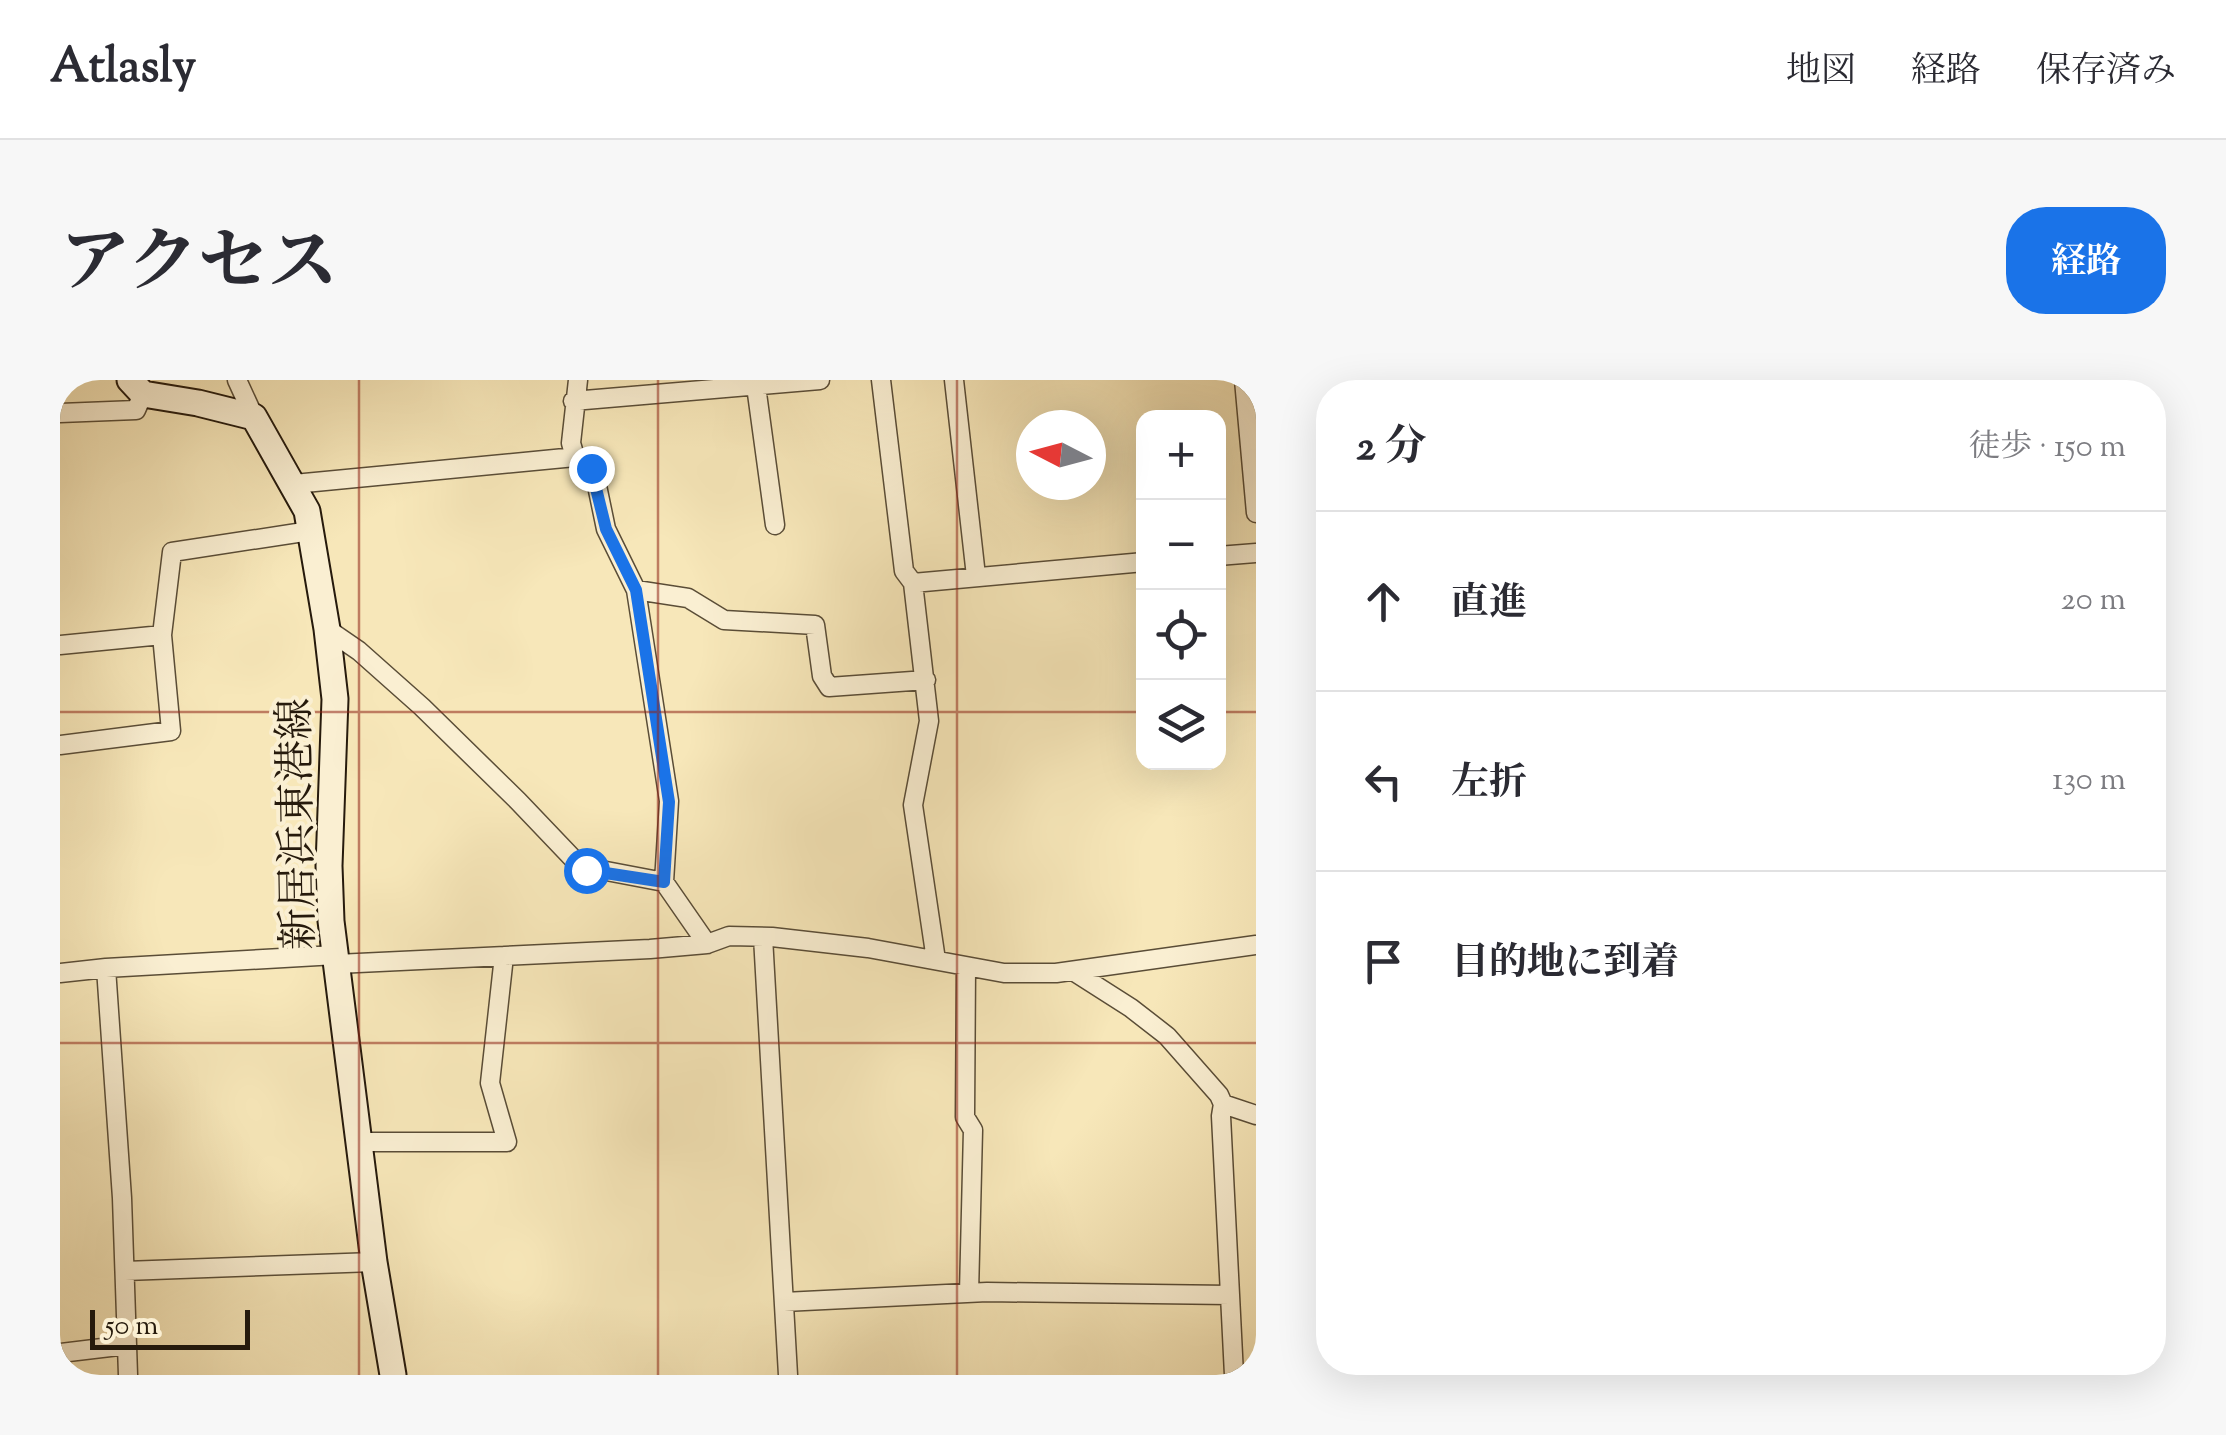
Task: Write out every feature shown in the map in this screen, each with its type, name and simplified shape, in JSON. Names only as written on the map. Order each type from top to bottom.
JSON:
[{"type":"main road","points":[[136,387],[254,416]]},
{"type":"main road","name":"新居浜東港線","points":[[254,416],[307,511],[326,629],[335,700],[329,866],[337,959],[374,1262],[393,1375]]},
{"type":"street","points":[[237,380],[254,416]]},
{"type":"street","points":[[578,380],[571,443],[575,456],[596,476],[606,529],[636,590],[668,788],[664,882]]},
{"type":"street","points":[[573,401],[820,380]]},
{"type":"street","points":[[881,380],[904,571],[913,583],[926,680],[928,739],[913,805],[936,960]]},
{"type":"street","points":[[954,380],[976,576]]},
{"type":"street","points":[[1244,380],[1256,513]]},
{"type":"street","points":[[756,386],[775,525]]},
{"type":"street","points":[[60,413],[136,410],[136,387]]},
{"type":"street","points":[[294,484],[575,456]]},
{"type":"street","points":[[60,745],[170,731],[162,635],[172,552],[310,531]]},
{"type":"street","points":[[1226,555],[1256,553]]},
{"type":"street","points":[[913,583],[1136,563]]},
{"type":"street","points":[[636,590],[688,598],[724,620],[814,625],[822,676],[829,687],[926,680]]},
{"type":"street","points":[[326,629],[359,651],[422,707],[580,866],[664,882],[707,944]]},
{"type":"street","points":[[60,645],[162,635]]},
{"type":"street","points":[[60,973],[337,959],[504,956],[707,944],[729,936],[868,948],[1004,973],[1072,971],[1256,945]]},
{"type":"street","points":[[763,937],[788,1375]]},
{"type":"street","points":[[359,1142],[507,1142],[490,1083],[504,956]]},
{"type":"street","points":[[966,967],[964,1117],[973,1130],[970,1293]]},
{"type":"street","points":[[106,968],[128,1375]]},
{"type":"street","points":[[1072,971],[1117,998],[1167,1036],[1224,1104],[1256,1115]]},
{"type":"street","points":[[1224,1104],[1221,1116],[1234,1375]]},
{"type":"street","points":[[125,1270],[374,1262]]},
{"type":"street","points":[[784,1302],[970,1293],[1230,1294]]},
{"type":"street","points":[[60,1354],[127,1345]]},
{"type":"route","points":[[586,870],[664,882],[669,802],[636,590],[611,543],[591,468]]}]
